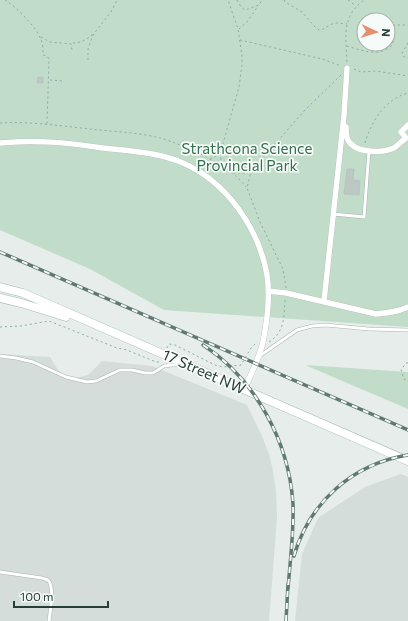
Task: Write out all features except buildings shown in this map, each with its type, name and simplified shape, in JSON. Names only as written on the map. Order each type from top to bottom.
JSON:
[{"type":"main road","name":"17 Street NW","points":[[0,287],[23,293],[408,461]]},
{"type":"main road","points":[[0,298],[101,328]]},
{"type":"street","points":[[324,301],[345,110],[347,68]]},
{"type":"street","points":[[345,110],[348,140],[352,145],[366,150],[393,148],[406,138],[401,132],[408,125]]},
{"type":"street","points":[[0,143],[17,141],[60,142],[144,153],[170,159],[198,171],[224,191],[235,204],[250,228],[264,261],[267,276],[268,291],[266,324],[259,356],[244,390]]},
{"type":"street","points":[[268,291],[324,301],[376,314],[390,313],[403,310],[408,307]]},
{"type":"lane","points":[[333,214],[364,217],[366,150]]},
{"type":"lane","points":[[259,356],[297,330],[312,326],[326,325],[369,329],[408,330]]},
{"type":"lane","points":[[0,356],[33,362],[66,377],[86,382],[96,380],[120,370],[153,373],[164,366],[184,363]]},
{"type":"lane","points":[[0,572],[42,578],[48,581],[51,586],[52,593],[49,621]]},
{"type":"path","points":[[6,0],[22,14],[39,36],[44,40],[71,44],[89,38],[111,12],[117,0]]},
{"type":"path","points":[[223,166],[220,160],[220,154],[242,77],[242,56],[238,29],[228,0]]},
{"type":"path","points":[[237,0],[241,7],[245,10],[259,5]]},
{"type":"path","points":[[238,29],[247,22],[262,0]]},
{"type":"path","points":[[284,0],[302,12],[319,30],[332,24],[347,24]]},
{"type":"path","points":[[348,0],[356,6]]},
{"type":"path","points":[[247,188],[251,171],[305,110],[347,68],[347,24],[350,15],[356,6],[364,0]]},
{"type":"path","points":[[347,46],[370,52],[388,49],[393,42],[388,32],[390,27],[394,25],[408,25]]},
{"type":"path","points":[[88,60],[88,49],[93,34]]},
{"type":"path","points":[[39,36],[41,39],[43,55],[47,56],[49,59],[47,124]]},
{"type":"path","points":[[240,40],[322,59],[360,72],[376,70],[408,76]]},
{"type":"path","points":[[71,44],[72,50]]},
{"type":"path","points":[[408,44],[402,53],[404,57],[408,58]]},
{"type":"path","points":[[48,80],[63,81]]},
{"type":"path","points":[[366,150],[371,126],[378,115],[395,98],[408,93]]},
{"type":"path","points":[[0,123],[15,122],[47,124],[158,138],[167,140],[223,166],[241,180],[247,188],[260,222],[283,269],[286,289]]},
{"type":"path","points":[[210,159],[220,154]]},
{"type":"path","points":[[233,173],[244,173],[251,171]]},
{"type":"path","points":[[269,342],[282,328],[284,322],[286,296]]},
{"type":"path","points":[[0,327],[22,326],[49,321],[117,348],[127,350],[156,362],[161,362]]},
{"type":"path","points":[[168,348],[169,344],[175,345],[219,366],[238,366],[243,364],[253,345],[258,342]]},
{"type":"path","points":[[408,363],[401,370],[404,379],[408,382]]},
{"type":"shaded area","points":[[0,354],[50,357],[62,374],[76,378],[88,375],[102,361],[152,366],[247,405],[269,454],[276,491],[277,518],[269,621],[0,621]]},
{"type":"shaded area","points":[[401,474],[408,477],[408,621],[295,621],[302,554],[318,518],[365,487]]},
{"type":"green space","name":"Strathcona Science Provincial Park","points":[[0,0],[408,0],[408,327],[164,310],[90,269],[0,230]]},
{"type":"green space","points":[[305,365],[408,372],[408,409]]},
{"type":"railway","points":[[0,252],[408,430]]},
{"type":"railway","points":[[203,345],[222,359],[238,375],[253,394],[266,414],[285,457],[293,504],[288,589]]},
{"type":"railway","points":[[294,556],[310,519],[322,503],[336,489],[351,477],[369,467],[408,455]]},
{"type":"railway","points":[[286,621],[288,584]]}]
